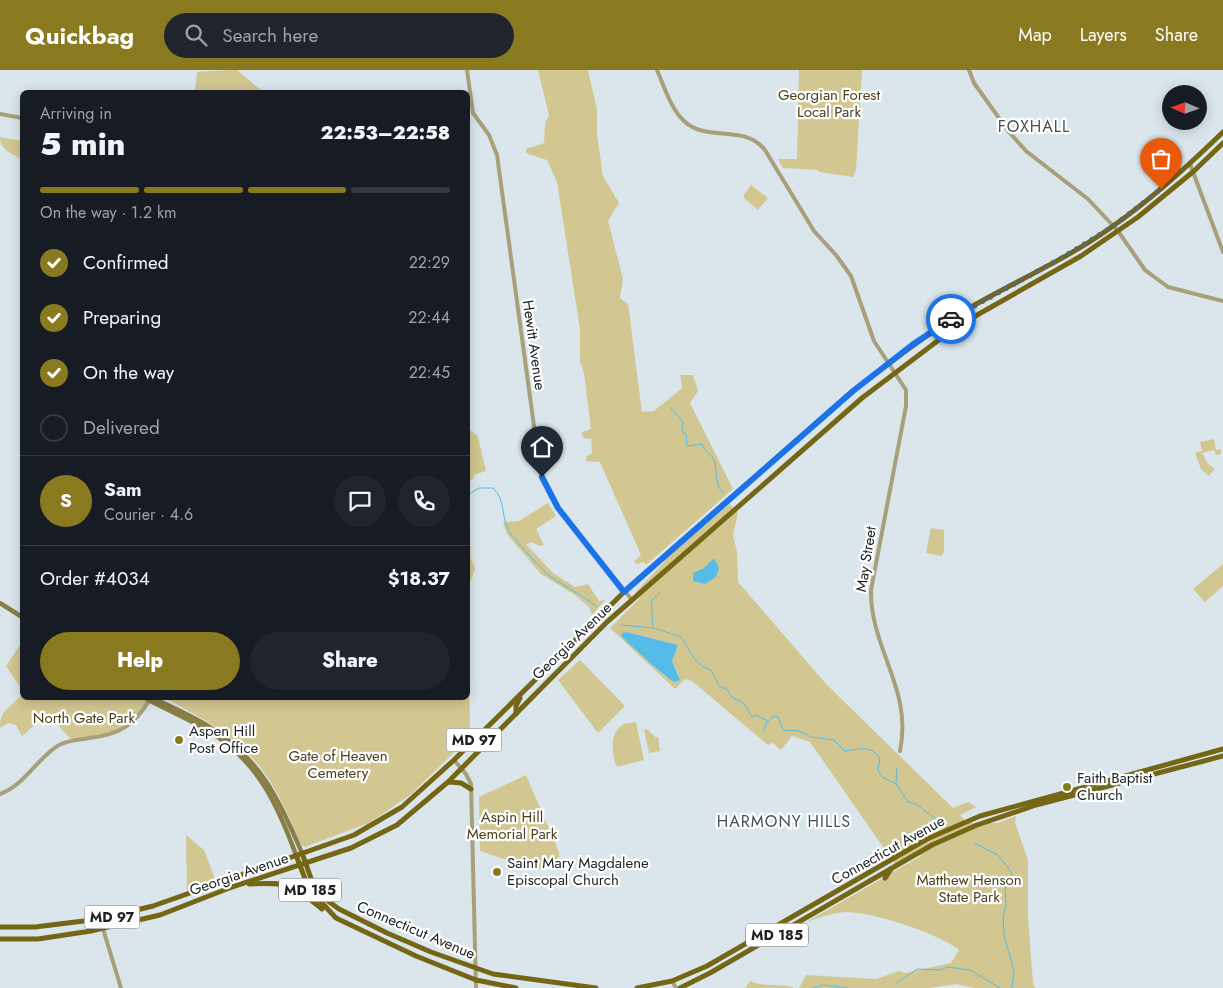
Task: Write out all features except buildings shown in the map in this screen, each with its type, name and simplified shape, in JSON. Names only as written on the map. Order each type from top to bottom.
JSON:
[{"type":"main road","name":"Georgia Avenue","points":[[0,928],[35,927],[100,919],[153,906],[369,827],[416,796],[624,592],[728,498],[889,362],[950,320],[1063,257],[1112,227],[1190,164],[1223,132]]},
{"type":"main road","name":"Georgia Avenue","points":[[0,939],[38,939],[103,929],[160,915],[239,885],[352,848],[397,825],[462,769],[632,600],[895,371],[975,315],[1081,256],[1118,231],[1194,171],[1223,143]]},
{"type":"main road","points":[[1,603],[20,616]]},
{"type":"main road","points":[[516,714],[516,703],[534,681]]},
{"type":"main road","name":"Connecticut Avenue","points":[[154,700],[208,730],[231,747],[248,764],[273,799],[312,881],[320,893],[339,909],[402,940],[476,969],[522,980],[596,988]]},
{"type":"main road","points":[[498,732],[511,714],[511,704]]},
{"type":"main road","name":"Connecticut Avenue","points":[[678,988],[710,973],[865,880],[891,861],[927,839],[1002,808],[1223,749]]},
{"type":"main road","name":"Connecticut Avenue","points":[[637,988],[672,981],[717,961],[865,880],[893,868],[932,845],[995,818],[1223,756]]},
{"type":"main road","points":[[448,782],[461,783],[471,789]]},
{"type":"main road","name":"Connecticut Avenue","points":[[299,854],[299,866],[309,889],[336,918],[416,956],[476,980],[516,988]]},
{"type":"main road","points":[[885,878],[893,868]]},
{"type":"main road","points":[[239,885],[274,883],[291,886],[336,918]]},
{"type":"street","name":"Hewitt Avenue","points":[[467,70],[470,90]]},
{"type":"street","name":"May Street","points":[[657,70],[679,115],[686,123],[708,133],[745,136],[755,140],[765,150],[814,231],[836,255],[851,276],[874,341],[906,390],[907,400],[872,582],[870,608],[903,708],[904,725],[900,750]]},
{"type":"street","points":[[969,70],[987,103],[1021,145],[1082,194],[1112,227],[1118,231],[1145,270],[1158,282],[1168,287],[1223,301]]},
{"type":"street","name":"Hewitt Avenue","points":[[470,92],[473,113],[489,135],[497,155],[540,470],[549,493],[558,508],[632,600]]},
{"type":"street","points":[[0,114],[20,118]]},
{"type":"street","points":[[1190,164],[1223,252]]},
{"type":"street","points":[[0,794],[11,789],[62,744],[108,736],[128,727],[139,718],[149,700]]},
{"type":"street","points":[[454,760],[468,778],[471,789],[476,988]]},
{"type":"street","points":[[100,919],[120,988]]},
{"type":"street","points":[[672,981],[678,988]]},
{"type":"green space","points":[[237,70],[261,90],[195,90],[197,72]]},
{"type":"green space","points":[[538,70],[588,70],[597,110],[597,135],[603,176],[619,203],[608,221],[623,279],[620,298],[628,304],[642,412],[654,411],[682,388],[680,375],[693,375],[698,391],[690,403],[733,489],[646,565],[644,562],[637,564],[634,561],[641,555],[600,462],[586,461],[586,457],[592,453],[591,439],[583,438],[582,432],[591,429],[584,373],[580,362],[580,329],[557,182],[547,160],[526,153],[526,149],[544,143],[545,124],[549,115]]},
{"type":"green space","name":"Georgian Forest Local Park","points":[[799,70],[862,70],[856,170],[853,177],[819,172],[818,170],[783,168],[778,159],[797,159]]},
{"type":"green space","points":[[0,137],[20,141],[20,158],[4,148]]},
{"type":"green space","points":[[751,185],[768,198],[758,210],[744,198]]},
{"type":"green space","points":[[470,430],[478,437],[486,471],[474,475],[470,481]]},
{"type":"green space","points":[[1214,439],[1216,450],[1221,449],[1221,454],[1216,455],[1214,450],[1202,453],[1208,464],[1215,469],[1209,476],[1201,469],[1195,453],[1202,451],[1200,442]]},
{"type":"green space","points":[[548,503],[556,516],[536,529],[544,545],[540,546],[531,542],[526,544],[553,573],[575,587],[588,584],[599,601],[605,600],[592,615],[589,607],[575,595],[541,574],[507,534],[503,522],[519,521]]},
{"type":"green space","name":"Matthew Henson State Park","points":[[730,504],[738,512],[733,535],[737,552],[738,582],[827,685],[953,808],[968,802],[976,807],[960,815],[967,823],[998,823],[1016,816],[1015,823],[1028,860],[1028,916],[1033,984],[1036,988],[973,988],[957,984],[929,988],[799,988],[806,975],[876,979],[899,971],[905,973],[951,963],[959,950],[949,943],[905,925],[858,913],[836,913],[805,923],[921,856],[918,851],[895,864],[810,742],[792,736],[781,750],[773,743],[768,745],[692,681],[685,679],[675,689],[610,628],[640,598],[635,593],[677,548]],"holes":[[[627,632],[678,645],[672,661],[679,676],[666,678],[647,658],[621,636]]]},
{"type":"green space","points":[[931,528],[944,530],[944,552],[941,556],[926,553]]},
{"type":"green space","points":[[470,533],[471,558],[475,569],[470,582]]},
{"type":"green space","points":[[1223,564],[1223,586],[1205,602],[1193,589]]},
{"type":"green space","points":[[20,645],[20,687],[6,666]]},
{"type":"green space","points":[[580,660],[625,706],[598,733],[558,680]]},
{"type":"green space","name":"North Gate Park","points":[[20,696],[20,700],[150,700],[145,709],[119,732],[72,740],[47,714],[22,736],[16,725],[8,723],[0,728],[5,711]]},
{"type":"green space","name":"Gate of Heaven Cemetery","points":[[169,700],[469,700],[470,737],[410,795],[371,822],[305,847],[301,845],[277,792],[250,756],[234,741]]},
{"type":"green space","points":[[636,722],[644,760],[617,767],[613,752],[613,740],[617,730],[622,725]]},
{"type":"green space","points":[[647,729],[655,737],[658,737],[660,751],[649,753],[644,730]]},
{"type":"green space","name":"Aspin Hill Memorial Park","points":[[526,775],[559,852],[559,857],[547,869],[536,869],[480,851],[479,797]]},
{"type":"green space","points":[[186,835],[204,850],[217,884],[187,894]]},
{"type":"green space","points":[[750,981],[761,984],[784,985],[795,988],[745,988]]},
{"type":"water","points":[[714,558],[719,568],[716,577],[705,584],[693,581],[693,573],[704,568]]},
{"type":"water","points":[[627,632],[678,645],[672,661],[680,680],[675,682],[671,680],[649,662],[621,636],[622,633]]},
{"type":"waterway","points":[[671,408],[683,422],[682,432],[686,434],[687,446],[702,444],[714,460],[717,483],[723,493]]},
{"type":"waterway","points":[[470,494],[479,488],[493,488],[500,499],[508,529],[538,565],[549,576],[597,607]]},
{"type":"waterway","points":[[653,626],[651,602],[660,592]]},
{"type":"waterway","points":[[621,625],[654,628],[681,637],[696,661],[711,670],[719,686],[728,690],[732,697],[743,703],[752,717],[756,715],[768,721],[774,716],[778,717],[783,730],[799,731],[811,737],[834,740],[845,751],[860,749],[872,751],[880,758],[878,770],[882,777],[896,784],[908,802],[916,804],[937,820]]},
{"type":"waterway","points":[[764,731],[767,721]]},
{"type":"waterway","points":[[896,783],[897,768]]},
{"type":"waterway","points":[[974,843],[998,855],[1012,873],[1005,885],[1006,905],[1003,917],[1004,935],[1014,971],[1012,988]]},
{"type":"waterway","points":[[897,983],[917,969],[940,970],[948,967],[970,970],[1000,988]]},
{"type":"waterway","points":[[813,988],[824,985],[848,988]]},
{"type":"way so far","points":[[951,319],[1063,257],[1112,227],[1161,189]]},
{"type":"place","name":"Aspen Hill Post Office","points":[[179,740]]},
{"type":"place","name":"Faith Baptist Church","points":[[1067,787]]},
{"type":"place","name":"Saint Mary Magdalene Episcopal Church","points":[[497,872]]},
{"type":"district","name":"FOXHALL","points":[[1034,126]]},
{"type":"district","name":"HARMONY HILLS","points":[[784,821]]},
{"type":"route","points":[[542,477],[558,508],[624,592],[678,542],[853,391],[912,345],[951,319]]}]
